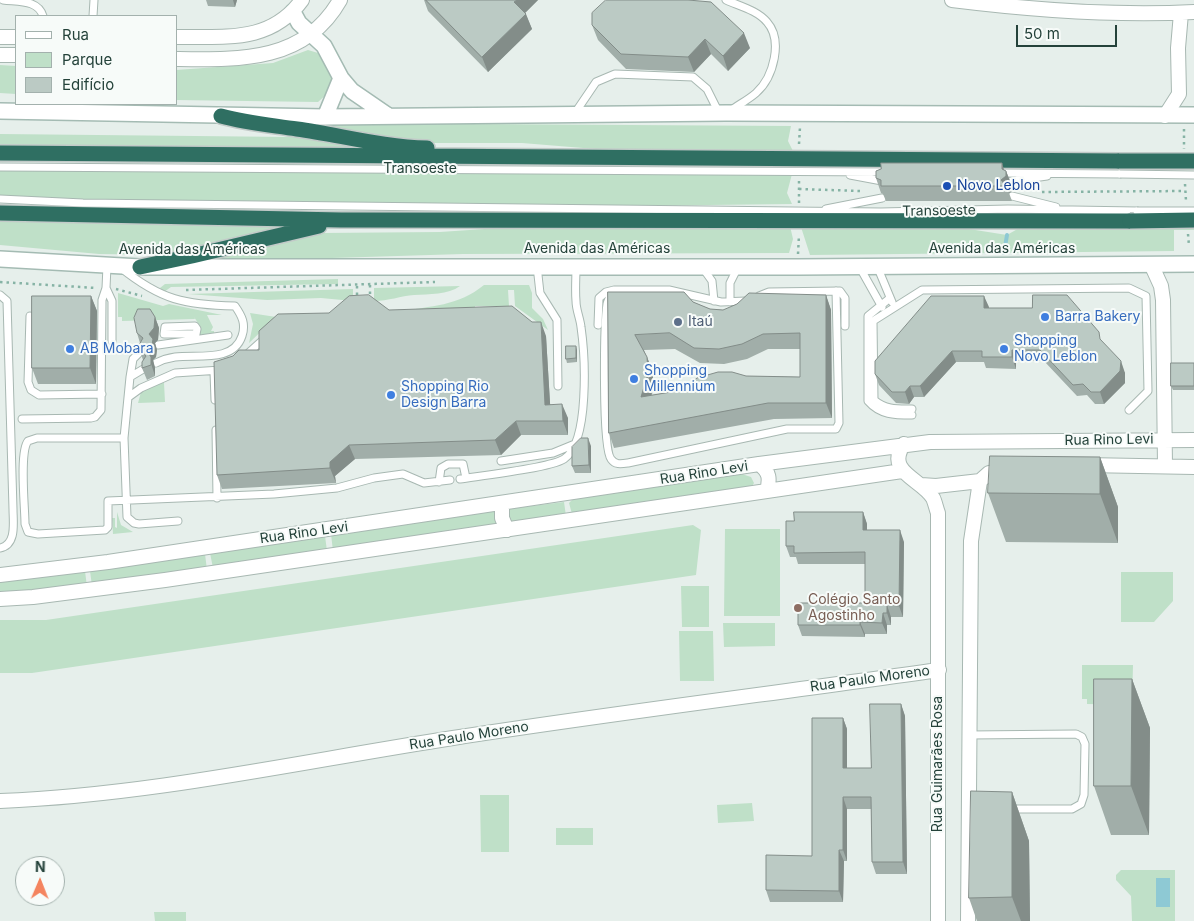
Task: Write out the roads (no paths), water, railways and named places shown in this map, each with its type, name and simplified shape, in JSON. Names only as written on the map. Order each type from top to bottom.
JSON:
[{"type":"highway","points":[[221,116],[251,124],[297,129],[408,147],[456,150],[476,158]]},
{"type":"highway","points":[[0,153],[1120,168],[1194,161]]},
{"type":"highway","name":"Avenida das Américas","points":[[0,213],[341,220],[1134,216],[1194,220]]},
{"type":"highway","points":[[140,267],[341,220]]},
{"type":"main road","points":[[293,12],[299,23],[324,46],[341,78],[352,91],[387,115]]},
{"type":"main road","points":[[325,117],[341,78]]},
{"type":"main road","points":[[0,111],[325,117],[722,113],[1194,115]]},
{"type":"main road","name":"Avenida das Américas","points":[[0,260],[140,267],[1194,264]]},
{"type":"street","points":[[178,36],[246,36],[271,28],[293,12],[302,0]]},
{"type":"street","points":[[178,59],[241,58],[267,54],[290,47],[313,34],[334,12],[340,0]]},
{"type":"street","points":[[952,0],[1124,14],[1187,12],[1178,48],[1179,94],[1165,116]]},
{"type":"street","points":[[0,37],[15,37]]},
{"type":"street","points":[[0,55],[15,55]]},
{"type":"street","points":[[1151,264],[1161,286],[1163,300],[1163,439],[1165,466]]},
{"type":"street","name":"Rua Rino Levi","points":[[0,575],[108,562],[904,444],[991,441],[1194,440]]},
{"type":"street","points":[[968,921],[973,808],[969,735],[971,541],[984,477],[994,463],[991,441]]},
{"type":"street","points":[[767,492],[902,471],[898,459],[904,444]]},
{"type":"street","name":"Rua Rino Levi","points":[[0,598],[33,597],[165,580],[767,492],[769,476],[766,469],[759,464]]},
{"type":"street","name":"Rua Rino Levi","points":[[1066,465],[1194,467]]},
{"type":"street","points":[[921,485],[936,486],[984,477],[1018,467]]},
{"type":"street","name":"Rua Guimarães Rosa","points":[[902,471],[921,485],[932,497],[938,513],[938,921]]},
{"type":"street","points":[[502,504],[502,518],[507,530]]},
{"type":"street","name":"Rua Paulo Moreno","points":[[0,801],[50,799],[220,776],[454,738],[939,670]]},
{"type":"lane","points":[[3,0],[35,4],[41,9],[43,15]]},
{"type":"lane","points":[[93,15],[94,0]]},
{"type":"lane","points":[[575,114],[596,82],[615,74],[692,75],[707,89],[722,113],[757,92],[773,64],[774,31],[756,12],[726,0]]},
{"type":"lane","name":"Transoeste","points":[[0,167],[898,172]]},
{"type":"lane","points":[[986,173],[1055,174],[1120,168],[1194,175]]},
{"type":"lane","name":"Transoeste","points":[[840,172],[882,181]]},
{"type":"lane","points":[[1012,181],[1035,179],[1055,174]]},
{"type":"lane","name":"Transoeste","points":[[1012,196],[1066,210]]},
{"type":"lane","name":"Transoeste","points":[[813,211],[882,198]]},
{"type":"lane","name":"Transoeste","points":[[0,200],[83,203],[813,211],[1066,210],[1134,216],[1194,211]]},
{"type":"lane","points":[[22,419],[95,417],[101,410],[102,300],[113,266],[166,297],[189,304],[236,306],[242,316],[244,329],[240,340],[233,349],[226,353],[174,357],[156,363]]},
{"type":"lane","points":[[537,266],[538,287],[557,320],[558,386]]},
{"type":"lane","points":[[439,482],[441,468],[448,464],[464,465],[463,478],[558,462],[565,459],[580,430],[584,410],[582,329],[576,302],[576,266]]},
{"type":"lane","points":[[701,266],[712,280],[714,301]]},
{"type":"lane","points":[[730,302],[730,283],[738,266]]},
{"type":"lane","points":[[859,266],[886,312]]},
{"type":"lane","points":[[877,266],[895,306]]},
{"type":"lane","points":[[106,288],[112,300],[112,341]]},
{"type":"lane","points":[[890,298],[868,316],[868,401],[878,410],[887,413],[912,412],[890,409],[881,406],[874,400],[873,321],[922,290],[1129,288],[1139,291],[1146,296],[1147,303],[1148,391],[1129,410]]},
{"type":"lane","points":[[614,290],[607,305],[605,426],[609,456],[618,464],[787,429],[836,429],[839,423],[836,291]]},
{"type":"lane","points":[[598,325],[599,298],[606,292],[614,290],[669,290],[714,301],[730,302],[746,301],[769,292],[836,291],[844,294],[845,326]]},
{"type":"lane","points":[[0,296],[7,301],[8,310],[13,509],[10,542],[5,548],[0,548]]},
{"type":"lane","points":[[30,316],[28,382],[31,390],[38,395],[102,394]]},
{"type":"lane","points":[[240,362],[271,331]]},
{"type":"lane","points":[[158,345],[169,339],[228,335]]},
{"type":"lane","points":[[142,350],[133,359],[124,438],[127,517],[134,523],[178,522]]},
{"type":"lane","points":[[130,396],[141,388],[175,374],[214,372],[230,367]]},
{"type":"lane","points":[[130,377],[145,368]]},
{"type":"lane","points":[[214,372],[216,406]]},
{"type":"lane","points":[[216,421],[217,498]]},
{"type":"lane","points":[[124,438],[32,439],[26,444],[24,449],[25,524],[28,532],[33,534],[105,530],[108,527],[108,501],[217,498],[336,488],[374,478],[397,475],[407,475],[424,484],[450,480]]},
{"type":"lane","points":[[501,461],[542,456],[574,444]]},
{"type":"lane","points":[[969,735],[1076,734],[1082,737],[1085,744],[1084,795],[1081,804],[1072,809],[997,808]]},
{"type":"water","points":[[1156,878],[1170,878],[1170,907],[1156,907]]},
{"type":"waterway","points":[[1004,253],[1007,235]]},
{"type":"place","name":"Novo Leblon","points":[[947,186]]},
{"type":"place","name":"Barra Bakery","points":[[1045,317]]},
{"type":"place","name":"Itaú","points":[[678,322]]},
{"type":"place","name":"AB Mobara","points":[[70,349]]},
{"type":"place","name":"Shopping Novo Leblon","points":[[1004,349]]},
{"type":"place","name":"Shopping Millennium","points":[[634,379]]},
{"type":"place","name":"Shopping Rio Design Barra","points":[[391,395]]},
{"type":"place","name":"Colégio Santo Agostinho","points":[[798,608]]}]
